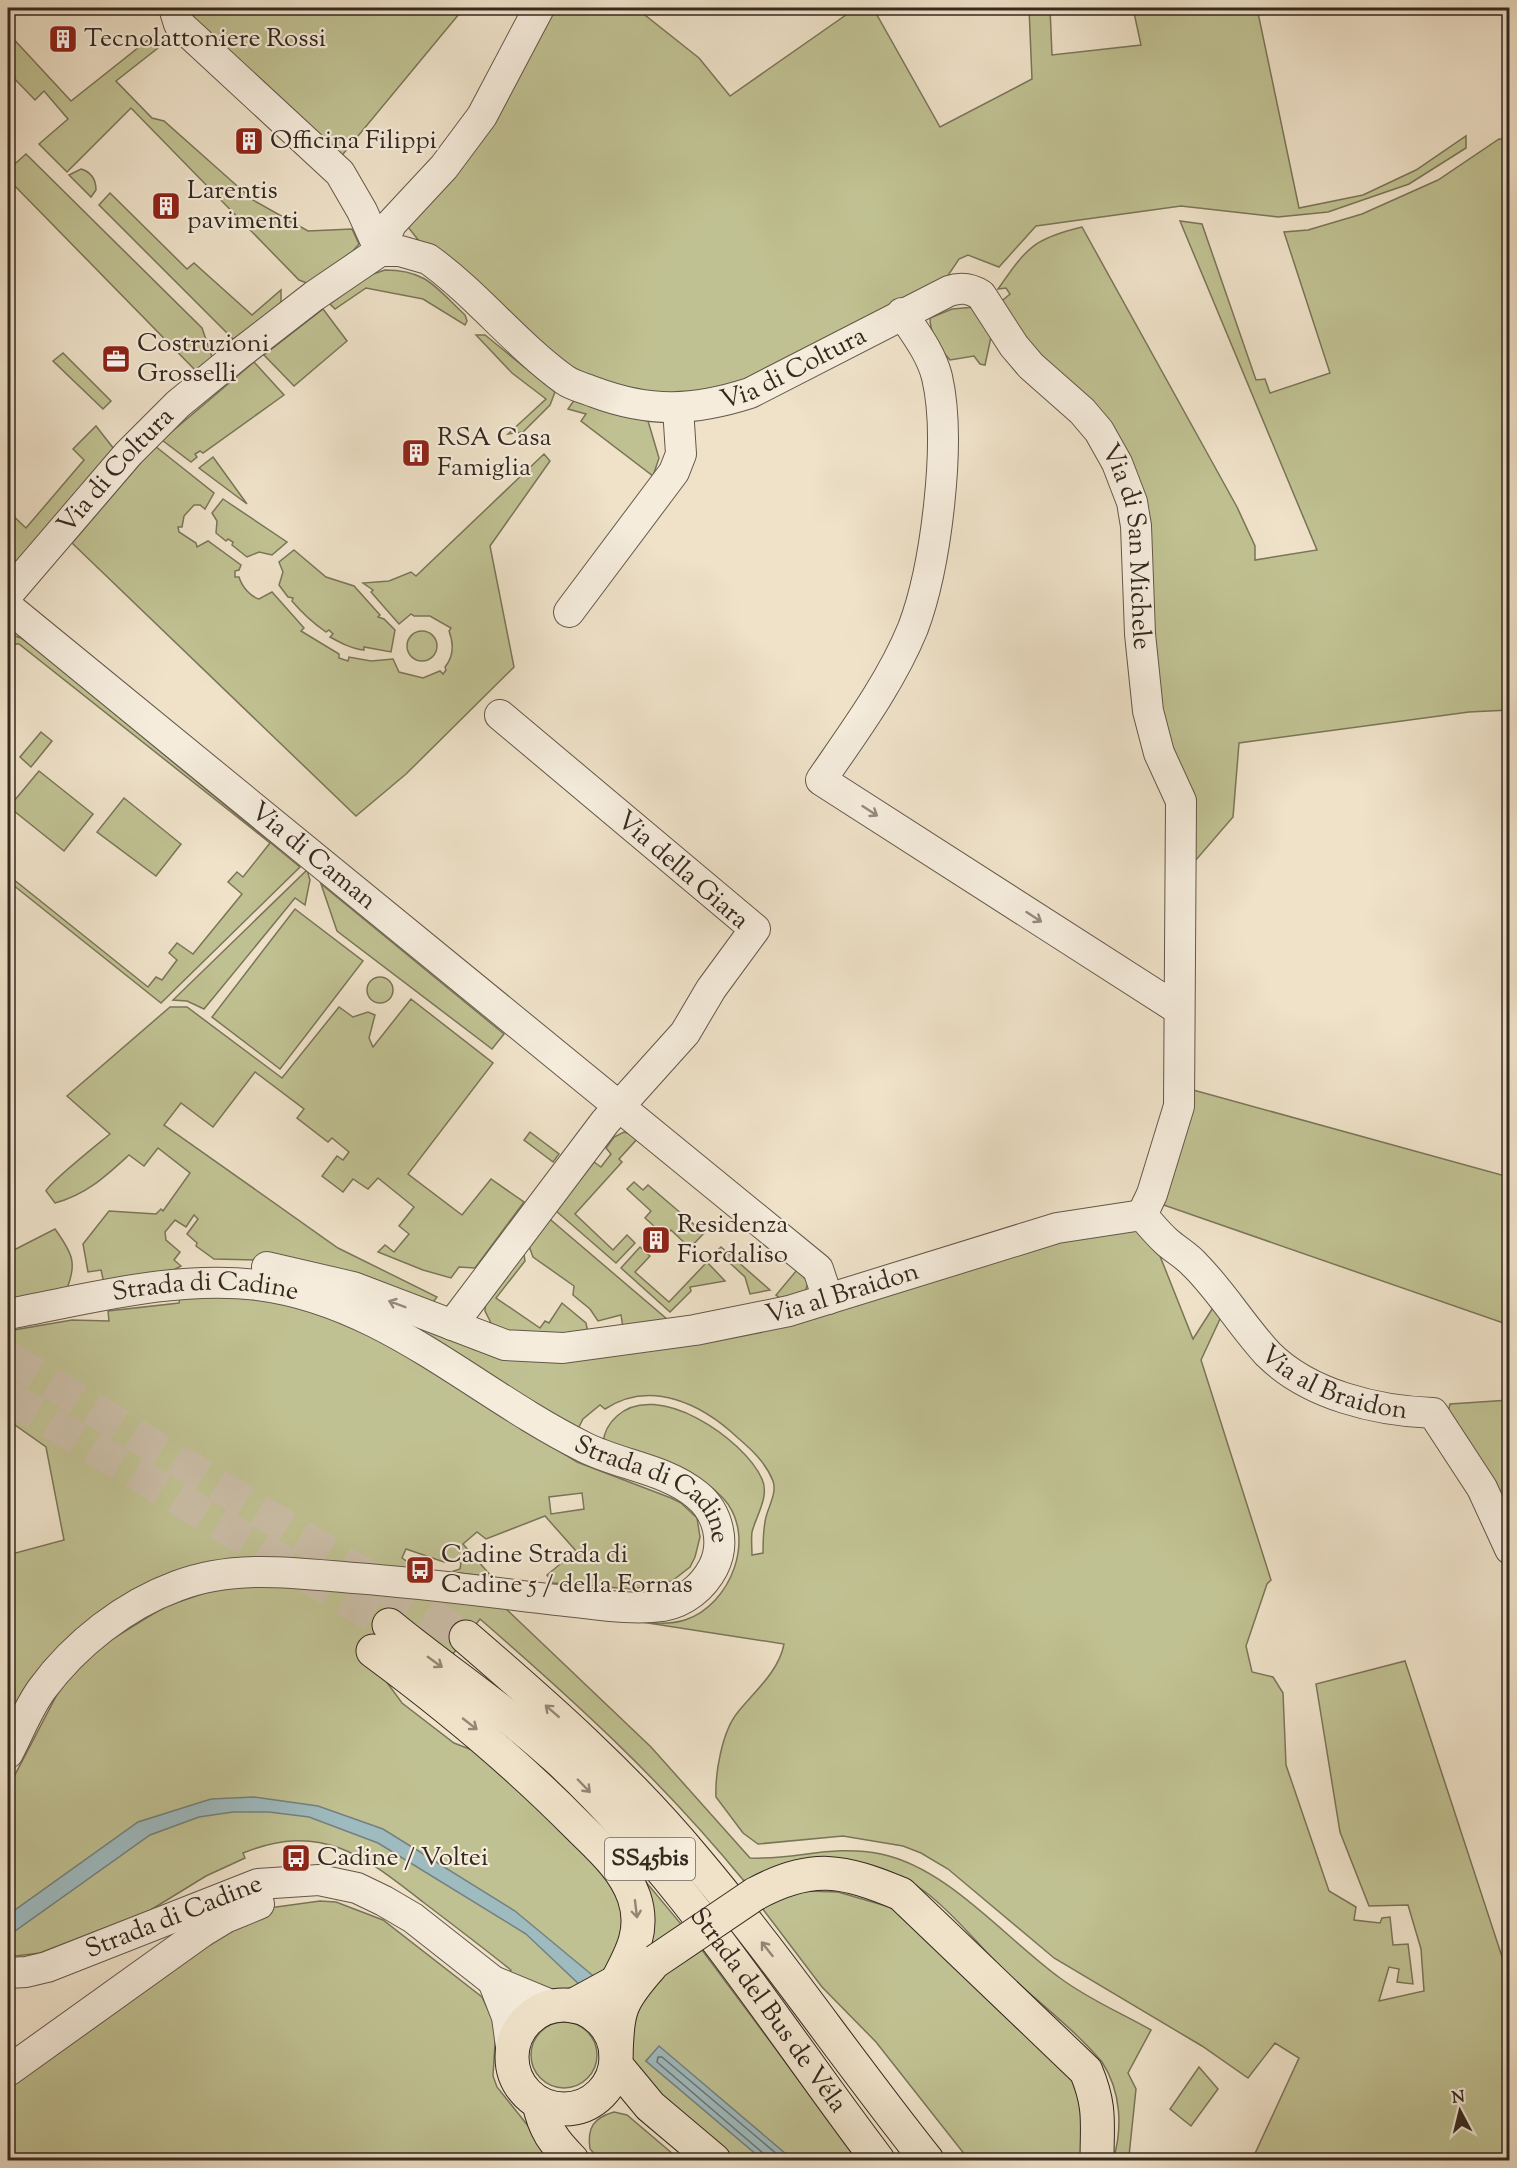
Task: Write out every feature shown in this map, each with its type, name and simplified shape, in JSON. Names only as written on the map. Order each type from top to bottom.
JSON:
[{"type":"main road","name":"Strada del Bus de Véla","points":[[466,1637],[576,1732],[678,1840],[803,1995],[927,2160]]},
{"type":"main road","name":"Strada del Bus de Véla","points":[[618,1979],[635,1947],[638,1923],[634,1898],[619,1868],[536,1784],[381,1638],[559,1760],[619,1821],[765,2004],[878,2160]]},
{"type":"main road","points":[[650,2106],[620,2098],[551,2108],[539,2103],[520,2086],[513,2065],[512,2054],[520,2030],[530,2019],[564,2006],[656,1962],[755,1894],[783,1879],[837,1873],[868,1880],[901,1894],[1086,2071],[1094,2091],[1099,2114],[1094,2156]]},
{"type":"main road","points":[[578,2160],[572,2127],[588,2102],[605,2089],[615,2072],[618,2013],[632,1987],[656,1962]]},
{"type":"main road","points":[[803,1995],[853,2039],[947,2160]]},
{"type":"main road","points":[[564,2006],[598,2018],[608,2029],[616,2060],[650,2106],[714,2160]]},
{"type":"main road","points":[[539,2103],[547,2131],[573,2160]]},
{"type":"street","points":[[174,8],[178,24],[340,174],[362,210],[380,251]]},
{"type":"street","points":[[380,251],[392,224],[444,166],[482,116],[539,8]]},
{"type":"street","name":"Via di Coltura","points":[[8,594],[128,454],[178,404],[311,298],[380,251],[400,251],[428,259],[566,381],[625,404],[678,408],[717,404],[750,393],[902,313]]},
{"type":"street","name":"Via di San Michele","points":[[902,313],[957,288],[974,290],[981,295],[1025,360],[1082,411],[1099,431],[1124,479],[1136,526],[1140,634],[1148,711],[1159,753],[1181,801],[1178,1009]]},
{"type":"street","points":[[902,313],[930,359],[937,376],[941,407],[942,450],[932,564],[907,639],[879,692],[821,780],[1178,1009],[1179,1106],[1152,1194],[1142,1215]]},
{"type":"street","points":[[569,612],[674,472],[681,454],[678,408]]},
{"type":"street","name":"Via di Caman","points":[[8,607],[621,1106]]},
{"type":"street","name":"Via della Giara","points":[[459,1314],[532,1215],[621,1106],[685,1034],[711,989],[755,928],[500,715]]},
{"type":"street","points":[[621,1106],[818,1269],[828,1299]]},
{"type":"street","name":"Via al Braidon","points":[[178,1285],[179,1275],[197,1266],[247,1265],[276,1268],[459,1314],[472,1313],[496,1335],[515,1343],[537,1348],[581,1346],[695,1330],[789,1311],[1057,1228],[1142,1215],[1166,1242],[1195,1264],[1258,1342],[1284,1367],[1303,1379],[1345,1398],[1401,1411],[1433,1413],[1482,1488],[1509,1549]]},
{"type":"street","name":"Strada di Cadine","points":[[8,1314],[178,1285],[258,1285],[312,1297],[367,1316],[415,1343],[525,1415],[573,1442],[679,1483],[697,1495],[710,1509],[718,1525],[720,1547],[715,1566],[694,1592],[666,1605],[650,1607],[598,1604],[397,1581],[286,1572],[220,1574],[178,1585],[141,1602],[116,1618],[71,1656],[41,1690],[8,1754]]},
{"type":"street","name":"Strada di Cadine","points":[[8,1973],[27,1972],[47,1967],[258,1884],[319,1880],[338,1883],[384,1901],[413,1918],[494,1981],[564,2006]]},
{"type":"street","points":[[8,2071],[225,1918],[257,1904],[324,1896],[338,1883]]},
{"type":"street","points":[[494,1981],[507,2017],[512,2054]]},
{"type":"green space","points":[[181,8],[464,8],[339,159]]},
{"type":"green space","points":[[545,8],[636,8],[699,58],[730,96],[856,8],[873,8],[940,127],[1032,79],[1029,8],[1050,8],[1052,55],[1141,45],[1133,8],[1257,8],[1299,208],[1363,195],[1416,170],[1466,136],[1466,148],[1409,184],[1328,212],[1278,217],[1181,206],[1036,226],[999,267],[968,255],[959,259],[947,277],[728,389],[684,395],[640,391],[598,379],[559,359],[423,246],[404,222]]},
{"type":"green space","points":[[8,33],[71,101],[153,36],[163,44],[116,81],[152,118],[164,121],[253,200],[308,231],[352,229],[359,244],[352,252],[309,284],[299,280],[131,108],[67,172],[39,144],[68,119],[44,91],[35,100],[8,72]]},
{"type":"green space","points":[[1499,139],[1509,140],[1509,710],[1469,712],[1239,743],[1233,817],[1189,868],[1154,718],[1145,594],[1090,412],[998,304],[1010,294],[1006,288],[998,289],[1032,247],[1052,236],[1082,227],[1237,507],[1255,546],[1255,560],[1317,550],[1180,221],[1202,224],[1256,380],[1265,379],[1270,393],[1330,373],[1284,232],[1308,230],[1362,214],[1438,180]]},
{"type":"green space","points":[[26,154],[202,328],[213,360],[197,372],[8,179],[8,170]]},
{"type":"green space","points":[[81,169],[88,172],[94,179],[96,190],[91,197],[69,175]]},
{"type":"green space","points":[[110,193],[187,269],[194,263],[252,315],[281,290],[281,306],[236,342],[99,205]]},
{"type":"green space","points":[[385,270],[411,273],[430,282],[465,315],[467,321],[465,325],[423,299],[366,288],[335,309],[330,304],[370,275]]},
{"type":"green space","points":[[975,307],[991,337],[985,365],[980,364],[974,356],[950,360],[942,351],[930,324],[930,318],[952,309]]},
{"type":"green space","points":[[323,309],[347,341],[294,386],[264,355]]},
{"type":"green space","points":[[476,335],[485,335],[555,392],[550,405],[523,432],[508,434],[546,399],[512,373]]},
{"type":"green space","points":[[63,353],[111,401],[103,409],[53,361]]},
{"type":"green space","points":[[254,362],[284,395],[203,453],[200,451],[195,454],[197,457],[191,462],[162,440]]},
{"type":"green space","points":[[575,399],[613,414],[648,421],[659,458],[653,476],[581,421],[586,414],[568,409]]},
{"type":"green space","points":[[96,426],[114,449],[18,562],[8,557],[8,511],[26,528],[84,460],[73,449]]},
{"type":"green space","points":[[155,446],[214,493],[205,509],[200,505],[194,505],[184,516],[182,527],[178,527],[179,532],[196,543],[197,547],[208,541],[241,565],[239,570],[235,571],[235,577],[239,577],[250,594],[259,599],[272,592],[304,628],[301,631],[339,654],[339,658],[348,661],[349,657],[371,661],[393,659],[399,672],[423,678],[440,671],[443,674],[446,670],[445,667],[452,650],[449,631],[451,628],[430,616],[411,614],[399,624],[371,592],[373,590],[363,583],[389,581],[411,572],[416,576],[544,454],[550,461],[490,546],[514,667],[406,774],[356,816],[72,543]]},
{"type":"green space","points":[[213,457],[247,504],[199,468]]},
{"type":"green space","points":[[223,499],[287,542],[272,555],[259,552],[247,557],[232,545],[233,542],[228,539],[226,541],[216,533],[217,521],[212,513]]},
{"type":"green space","points":[[294,550],[326,577],[354,586],[380,615],[378,617],[384,619],[395,630],[391,652],[364,647],[364,650],[342,643],[330,637],[333,634],[329,630],[326,632],[300,610],[292,601],[293,598],[288,597],[279,585],[283,572],[279,562]]},
{"type":"green space","points":[[422,631],[433,635],[437,646],[433,657],[422,661],[411,657],[407,646],[411,635]]},
{"type":"green space","points":[[12,635],[34,647],[300,867],[161,1003],[8,881],[8,875],[148,987],[156,977],[162,980],[177,960],[169,953],[177,943],[193,954],[242,894],[228,882],[237,872],[243,877],[270,843],[19,644],[8,644],[8,636]]},
{"type":"green space","points":[[41,732],[52,741],[31,767],[20,757]]},
{"type":"green space","points":[[39,771],[93,814],[64,851],[9,807]]},
{"type":"green space","points":[[124,798],[181,844],[156,876],[97,832]]},
{"type":"green space","points":[[307,870],[310,880],[305,905],[295,898],[204,1009],[187,1001],[173,1000]]},
{"type":"green space","points":[[321,884],[504,1034],[492,1049],[337,931]]},
{"type":"green space","points":[[295,909],[363,961],[280,1069],[212,1017]]},
{"type":"green space","points":[[380,977],[389,981],[393,990],[389,999],[380,1003],[371,999],[367,990],[371,981]]},
{"type":"green space","points":[[411,999],[493,1063],[408,1174],[462,1215],[491,1179],[524,1202],[475,1268],[459,1267],[451,1278],[423,1270],[378,1252],[385,1245],[394,1252],[409,1234],[399,1226],[414,1207],[378,1178],[368,1189],[353,1179],[343,1192],[322,1176],[337,1156],[343,1160],[349,1152],[332,1138],[328,1142],[297,1118],[304,1109],[255,1072],[213,1127],[181,1103],[164,1125],[338,1248],[437,1297],[427,1310],[260,1260],[214,1259],[196,1246],[197,1243],[187,1234],[198,1219],[194,1215],[186,1227],[175,1220],[165,1232],[166,1240],[180,1252],[174,1260],[181,1266],[168,1273],[104,1283],[101,1270],[88,1272],[83,1244],[109,1211],[156,1214],[161,1209],[163,1211],[190,1173],[158,1148],[144,1166],[129,1155],[86,1190],[55,1203],[46,1191],[49,1186],[110,1134],[67,1096],[170,1007],[187,1007],[282,1078],[339,1007],[353,1017],[368,1012],[375,1015],[369,1038],[373,1047]]},
{"type":"green space","points":[[1186,1088],[1509,1177],[1509,1325],[1158,1203]]},
{"type":"green space","points":[[530,1132],[559,1154],[553,1162],[524,1140]]},
{"type":"green space","points":[[624,1132],[639,1137],[619,1159],[622,1162],[575,1214],[613,1250],[627,1235],[635,1243],[616,1263],[556,1211],[594,1162],[601,1167],[611,1154],[606,1148],[614,1137]]},
{"type":"green space","points":[[634,1182],[643,1190],[648,1185],[704,1233],[690,1248],[671,1230],[665,1236],[645,1218],[651,1211],[627,1189]]},
{"type":"green space","points":[[545,1215],[674,1325],[624,1334],[621,1315],[598,1321],[590,1309],[573,1295],[574,1286],[533,1257],[529,1246]]},
{"type":"green space","points":[[1129,1224],[1156,1246],[1193,1339],[1216,1303],[1226,1306],[1201,1360],[1271,1580],[1267,1584],[1246,1646],[1252,1672],[1273,1677],[1283,1693],[1286,1765],[1329,1891],[1356,1907],[1354,1920],[1380,1923],[1382,1918],[1390,1917],[1393,1945],[1408,1944],[1413,1984],[1397,1982],[1399,1969],[1389,1967],[1379,2001],[1424,1991],[1421,1949],[1408,1905],[1369,1906],[1340,1832],[1316,1684],[1405,1661],[1509,1978],[1509,2160],[1252,2160],[1299,2058],[1275,2043],[1248,2078],[1202,2046],[1054,1958],[948,1869],[921,1853],[903,1846],[843,1836],[758,1844],[743,1833],[716,1797],[721,1753],[732,1720],[772,1672],[784,1644],[635,1621],[679,1622],[701,1612],[715,1600],[726,1585],[734,1568],[738,1549],[738,1531],[733,1514],[723,1498],[711,1487],[682,1470],[603,1443],[606,1431],[617,1416],[634,1406],[654,1405],[676,1409],[719,1432],[752,1463],[764,1486],[763,1499],[752,1532],[752,1555],[763,1553],[765,1522],[774,1490],[773,1481],[763,1463],[724,1426],[708,1415],[675,1399],[658,1396],[640,1396],[622,1400],[605,1409],[600,1405],[583,1419],[577,1431],[360,1297],[495,1349],[889,1286]]},
{"type":"green space","points":[[55,1229],[66,1245],[72,1260],[71,1274],[65,1293],[8,1302],[8,1253]]},
{"type":"green space","points":[[640,1247],[650,1256],[635,1272],[669,1302],[707,1262],[725,1281],[690,1287],[691,1291],[670,1312],[621,1268]]},
{"type":"green space","points":[[721,1247],[770,1290],[750,1294],[745,1277],[717,1251]]},
{"type":"green space","points":[[524,1254],[525,1261],[496,1298],[540,1328],[545,1321],[549,1323],[562,1303],[586,1323],[588,1333],[529,1342],[492,1325],[485,1311],[486,1297]]},
{"type":"green space","points":[[786,1255],[808,1282],[805,1293],[787,1303],[776,1295],[797,1270]]},
{"type":"green space","points":[[198,1294],[280,1302],[358,1325],[577,1462],[681,1503],[697,1518],[700,1537],[690,1567],[672,1581],[632,1589],[553,1583],[547,1575],[576,1551],[545,1516],[486,1539],[477,1532],[463,1544],[492,1577],[451,1572],[460,1569],[461,1562],[444,1562],[406,1549],[402,1558],[414,1566],[409,1572],[185,1572],[8,1728],[8,1555],[64,1540],[46,1447],[8,1420],[8,1331],[72,1320],[109,1321],[108,1311],[179,1303],[180,1296]],"holes":[[[582,1493],[584,1509],[551,1514],[549,1497]]]},
{"type":"green space","points":[[1509,1400],[1509,1530],[1446,1420],[1450,1404]]},
{"type":"green space","points":[[267,1584],[503,1606],[651,1747],[750,1858],[783,1857],[830,1851],[863,1851],[906,1862],[953,1889],[1071,1986],[1151,2030],[1128,2073],[1136,2089],[1129,2156],[1140,2160],[1113,2160],[1118,2135],[1118,2110],[1113,2085],[1102,2062],[1068,2027],[1006,1972],[949,1912],[928,1894],[884,1869],[838,1860],[791,1865],[744,1881],[682,1810],[618,1744],[480,1619],[453,1654],[397,1613],[383,1677],[402,1703],[454,1743],[485,1755],[523,1788],[629,1902],[611,1968],[581,1984],[560,1990],[506,1976],[511,1970],[381,1870],[340,1848],[319,1842],[296,1841],[271,1844],[243,1853],[245,1858],[206,1876],[149,1911],[40,1953],[8,1957],[8,1788],[61,1687],[101,1646],[164,1607],[219,1588]]},
{"type":"green space","points":[[641,1876],[681,1924],[647,1949]]},
{"type":"green space","points":[[806,1891],[838,1892],[893,1908],[1082,2088],[1084,2147],[1077,2160],[969,2160],[876,2042],[822,1987],[762,1908],[786,1894]]},
{"type":"green space","points":[[320,1901],[336,1902],[383,1920],[482,1997],[496,2027],[493,2076],[497,2087],[533,2132],[560,2160],[8,2160],[8,2077],[254,1910]]},
{"type":"green space","points":[[702,1950],[860,2160],[793,2160],[659,2047],[646,2061],[763,2160],[736,2160],[645,2085],[630,2061],[626,2036],[652,1982]]},
{"type":"green space","points":[[557,2022],[571,2022],[583,2027],[592,2036],[597,2055],[595,2068],[588,2079],[571,2088],[557,2088],[545,2083],[536,2074],[531,2062],[531,2048],[536,2036],[545,2027]]},
{"type":"green space","points":[[1199,2067],[1218,2089],[1191,2126],[1170,2109]]},
{"type":"green space","points":[[614,2112],[627,2115],[680,2160],[600,2160],[590,2149],[591,2130],[601,2117]]},
{"type":"water","points":[[254,1797],[318,1806],[383,1829],[515,1911],[597,1979],[581,1986],[526,1934],[378,1843],[309,1817],[269,1812],[233,1812],[199,1817],[150,1835],[8,1936],[8,1915],[138,1822],[211,1799]]},
{"type":"water","points":[[659,2046],[793,2160],[763,2160],[646,2061]]},
{"type":"tunnel","points":[[8,1357],[466,1637]]},
{"type":"tunnel","points":[[8,1397],[389,1625]]},
{"type":"place","name":"Tecnolattoniere Rossi","points":[[63,39]]},
{"type":"place","name":"Officina Filippi","points":[[249,141]]},
{"type":"place","name":"Larentis pavimenti","points":[[166,206]]},
{"type":"place","name":"Costruzioni Grosselli","points":[[116,359]]},
{"type":"place","name":"RSA Casa Famiglia","points":[[416,453]]},
{"type":"place","name":"Residenza Fiordaliso","points":[[656,1240]]},
{"type":"place","name":"Cadine Strada di Cadine 5 / della Fornas","points":[[420,1570]]},
{"type":"place","name":"Cadine / Voltei","points":[[296,1858]]}]
